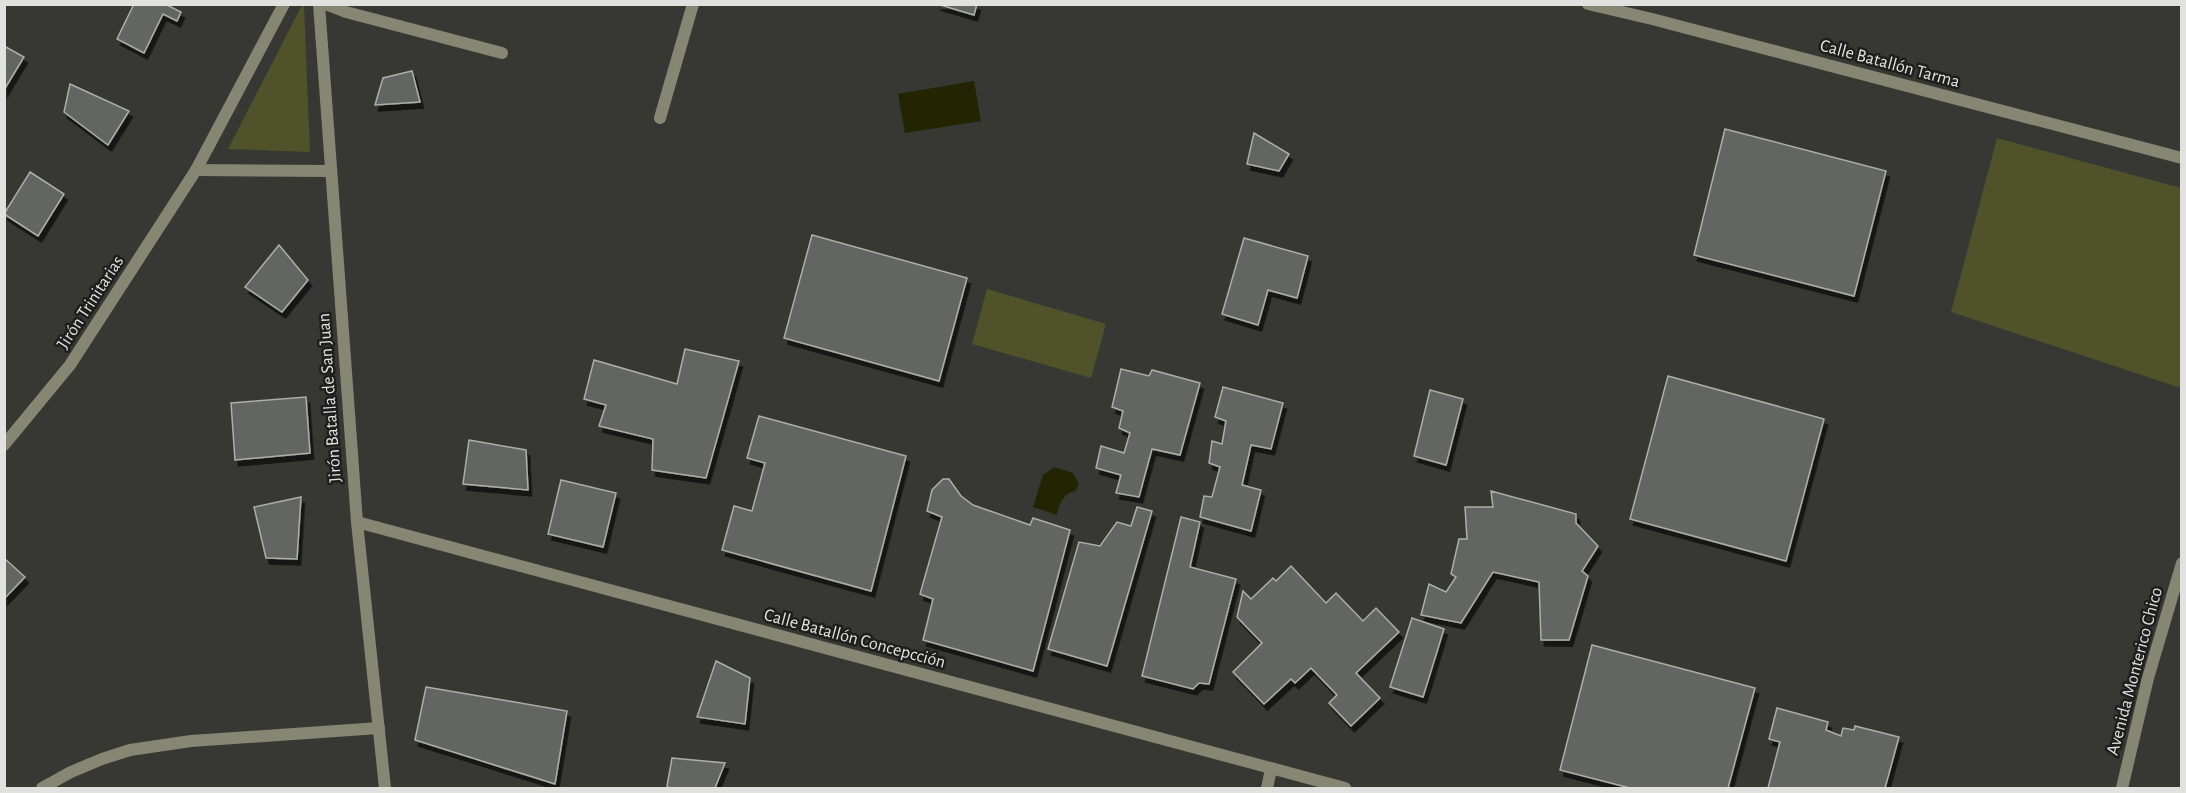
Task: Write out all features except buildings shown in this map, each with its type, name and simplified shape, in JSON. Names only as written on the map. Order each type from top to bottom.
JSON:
[{"type":"street","name":"Jirón Trinitarias","points":[[4,445],[70,365],[196,170],[285,4]]},
{"type":"street","name":"Jirón Batalla de San Juan","points":[[319,4],[357,522],[385,789]]},
{"type":"street","points":[[325,4],[346,12],[502,53]]},
{"type":"street","points":[[660,118],[693,4]]},
{"type":"street","name":"Calle Batallón Tarma","points":[[1588,4],[2181,158]]},
{"type":"street","points":[[196,170],[330,171]]},
{"type":"street","name":"Calle Batallón Concepcción","points":[[357,522],[1345,789]]},
{"type":"street","name":"Avenida Monterico Chico","points":[[2122,789],[2148,678],[2181,563]]},
{"type":"street","points":[[42,789],[71,772],[130,750],[191,741],[379,728]]},
{"type":"street","points":[[1267,789],[1271,769]]},
{"type":"shaded area","points":[[304,5],[310,152],[228,149]]},
{"type":"shaded area","points":[[974,81],[981,121],[905,133],[898,94]]},
{"type":"shaded area","points":[[1997,138],[2181,188],[2181,388],[1951,312]]},
{"type":"shaded area","points":[[987,289],[1106,324],[1091,378],[972,344]]},
{"type":"shaded area","points":[[1054,467],[1073,473],[1079,484],[1075,491],[1067,494],[1062,500],[1057,515],[1033,507],[1043,475]]}]
